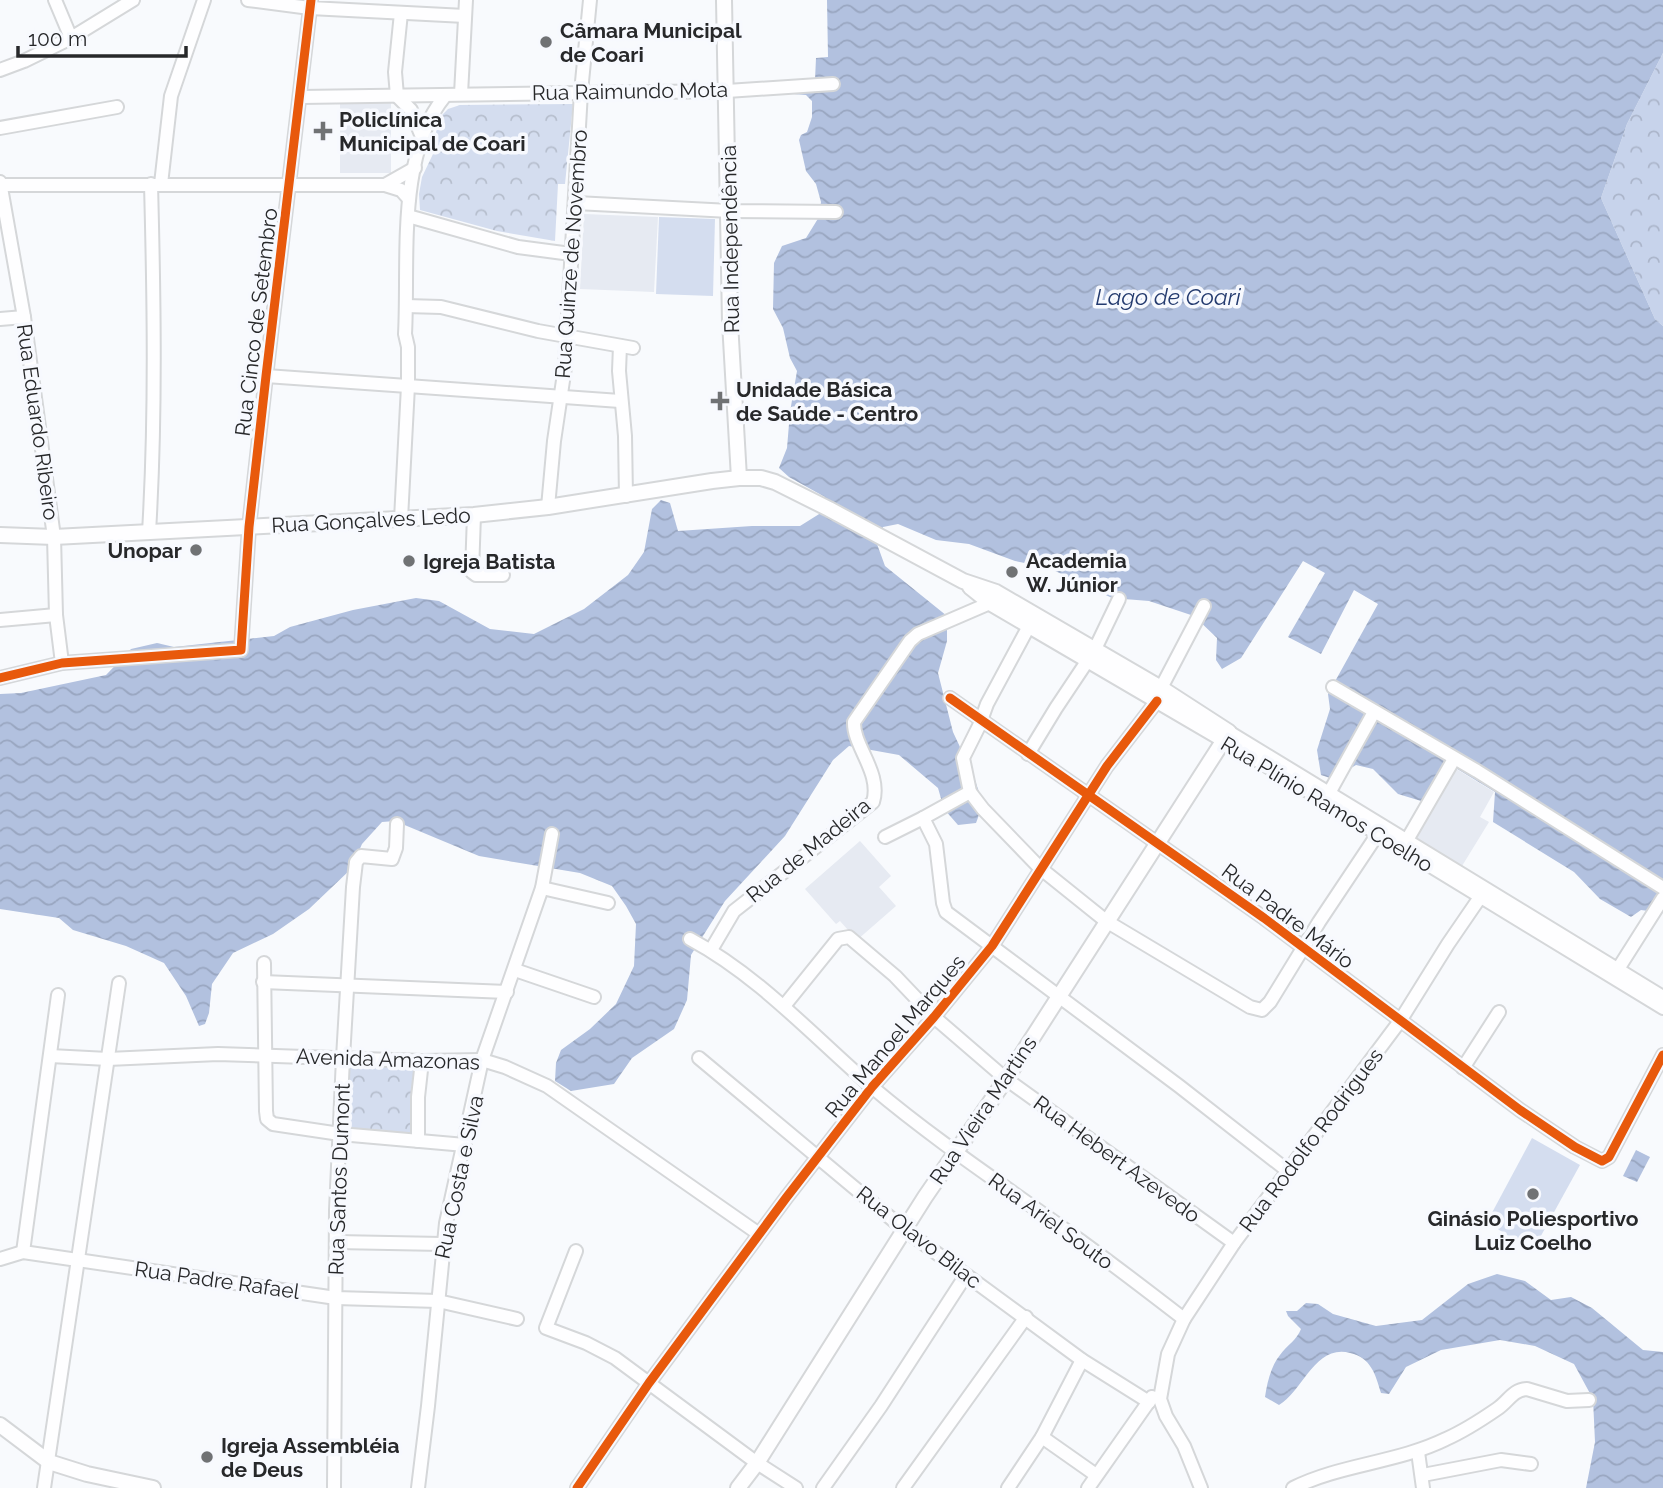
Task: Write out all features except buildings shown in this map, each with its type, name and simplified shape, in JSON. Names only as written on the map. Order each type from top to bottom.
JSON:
[{"type":"main road","name":"Rua Independência","points":[[724,0],[730,323],[739,478]]},
{"type":"main road","name":"Rua Gonçalves Ledo","points":[[0,535],[54,537],[474,515],[753,477],[775,482],[829,509],[993,598]]},
{"type":"main road","name":"Rua Plínio Ramos Coelho","points":[[993,598],[1029,626],[1092,655]]},
{"type":"main road","name":"Rua Plínio Ramos Coelho","points":[[993,598],[1226,736]]},
{"type":"main road","name":"Rua Vieira Martins","points":[[737,1488],[757,1463],[1226,736]]},
{"type":"main road","points":[[0,1424],[49,1462],[153,1488]]},
{"type":"street","points":[[55,0],[71,38]]},
{"type":"street","points":[[0,70],[71,38],[133,0]]},
{"type":"street","points":[[149,532],[153,466],[156,184],[171,96],[204,0]]},
{"type":"street","points":[[248,0],[465,16]]},
{"type":"street","points":[[461,94],[466,0]]},
{"type":"street","name":"Rua Quinze de Novembro","points":[[548,507],[567,337],[581,92],[590,0]]},
{"type":"street","name":"Rua Cinco de Setembro","points":[[62,663],[242,650],[250,527],[266,376],[311,4]]},
{"type":"street","points":[[401,13],[395,72],[397,96],[411,110],[422,139]]},
{"type":"street","name":"Rua Raimundo Mota","points":[[301,97],[727,91],[833,84]]},
{"type":"street","points":[[401,519],[408,386],[408,347],[405,334],[409,199],[428,119],[445,96]]},
{"type":"street","points":[[0,128],[117,107]]},
{"type":"street","points":[[385,185],[415,168]]},
{"type":"street","points":[[0,184],[385,185],[401,190],[409,199]]},
{"type":"street","name":"Rua Eduardo Ribeiro","points":[[0,184],[24,317],[54,537],[56,615],[62,663]]},
{"type":"street","points":[[576,203],[730,211],[836,212]]},
{"type":"street","points":[[408,216],[518,247],[571,254]]},
{"type":"street","points":[[406,306],[441,307],[567,337],[627,347],[621,401],[625,436],[626,496]]},
{"type":"street","points":[[0,319],[24,317]]},
{"type":"street","points":[[266,376],[621,401]]},
{"type":"street","points":[[474,515],[472,572],[476,575],[503,575]]},
{"type":"street","name":"Rua de Madeira","points":[[710,950],[734,911],[873,802],[876,791],[866,754],[853,728],[854,722],[911,641],[918,634],[993,598]]},
{"type":"street","points":[[1028,754],[1092,655],[1119,599]]},
{"type":"street","name":"Rua Manoel Marques","points":[[577,1488],[649,1383],[759,1234],[872,1087],[992,946],[1107,766],[1159,695],[1204,606]]},
{"type":"street","points":[[0,620],[56,615]]},
{"type":"street","points":[[1029,626],[986,704],[982,720],[963,758],[970,792],[1040,869],[1106,921],[1250,1007],[1256,1010],[1266,1008],[1377,835]]},
{"type":"street","points":[[0,678],[62,663]]},
{"type":"street","points":[[1333,687],[1560,822],[1663,888]]},
{"type":"street","name":"Rua Padre Mário","points":[[950,698],[1304,947],[1463,1068],[1575,1147],[1602,1161],[1605,1160],[1663,1055]]},
{"type":"street","points":[[1329,793],[1374,712]]},
{"type":"street","name":"Rua Plínio Ramos Coelho","points":[[1226,736],[1407,840],[1482,893],[1663,1008]]},
{"type":"street","name":"Rua Plínio Ramos Coelho","points":[[1226,736],[1377,835],[1663,998]]},
{"type":"street","points":[[1407,840],[1454,759]]},
{"type":"street","points":[[885,837],[970,792]]},
{"type":"street","points":[[923,818],[936,844],[946,912],[1288,1171]]},
{"type":"street","name":"Rua Santos Dumont","points":[[334,1488],[336,1242],[342,1058],[356,862],[360,856],[392,859],[396,848],[397,824]]},
{"type":"street","name":"Rua Costa e Silva","points":[[418,1488],[442,1244],[482,1060],[542,888],[552,834]]},
{"type":"street","points":[[542,888],[608,903]]},
{"type":"street","name":"Rua Rodolfo Rodrigues","points":[[1154,1401],[1168,1354],[1184,1319],[1234,1243],[1400,1021],[1482,893]]},
{"type":"street","points":[[1618,970],[1663,898]]},
{"type":"street","name":"Rua Hebert Azevedo","points":[[784,1006],[838,939],[849,937],[895,976],[934,1017],[1006,1079],[1234,1243]]},
{"type":"street","name":"Rua Ariel Souto","points":[[690,939],[710,950],[784,1006],[872,1087],[956,1153],[1078,1239],[1184,1319]]},
{"type":"street","points":[[264,963],[267,1118],[276,1125],[340,1134],[465,1144]]},
{"type":"street","points":[[515,970],[594,996]]},
{"type":"street","points":[[263,982],[507,992]]},
{"type":"street","points":[[44,1488],[119,983]]},
{"type":"street","points":[[23,1252],[58,995]]},
{"type":"street","points":[[1463,1068],[1499,1012]]},
{"type":"street","name":"Avenida Amazonas","points":[[50,1056],[108,1059],[171,1055],[264,1055],[422,1061],[482,1060],[547,1086],[759,1234]]},
{"type":"street","name":"Rua Olavo Bilac","points":[[699,1058],[905,1230],[1082,1360],[1154,1401]]},
{"type":"street","points":[[418,1141],[418,1097],[422,1061]]},
{"type":"street","points":[[336,1242],[442,1244]]},
{"type":"street","points":[[576,1251],[546,1328],[586,1343],[615,1358],[757,1463],[796,1488]]},
{"type":"street","name":"Rua Padre Rafael","points":[[0,1259],[23,1252],[336,1298],[438,1301],[517,1319]]},
{"type":"street","points":[[823,1488],[881,1406],[966,1275]]},
{"type":"street","points":[[903,1488],[1026,1317]]},
{"type":"street","points":[[1008,1488],[1042,1437],[1082,1360]]},
{"type":"street","points":[[1293,1488],[1311,1478],[1418,1452],[1449,1438],[1496,1410],[1520,1389],[1527,1388],[1567,1401],[1589,1400]]},
{"type":"street","points":[[1088,1488],[1154,1401],[1184,1446],[1195,1484]]},
{"type":"street","points":[[1042,1437],[1096,1475]]},
{"type":"street","points":[[1418,1452],[1423,1482],[1501,1460],[1531,1464]]},
{"type":"shaded area","points":[[340,103],[391,103],[391,173],[340,173]]},
{"type":"shaded area","points":[[584,214],[658,217],[654,292],[580,289]]},
{"type":"shaded area","points":[[1453,767],[1494,792],[1480,817],[1489,822],[1462,866],[1412,836]]},
{"type":"shaded area","points":[[860,841],[891,876],[879,887],[896,906],[857,940],[840,921],[836,924],[805,889]]},
{"type":"green space","points":[[1663,53],[1663,326],[1655,319],[1601,198],[1627,124]]},
{"type":"green space","points":[[573,104],[565,184],[558,184],[555,241],[497,231],[420,210],[422,177],[433,154],[438,119],[448,109],[460,105]]},
{"type":"green space","points":[[659,217],[715,219],[713,296],[656,294]]},
{"type":"green space","points":[[348,1061],[418,1065],[415,1138],[344,1131]]},
{"type":"green space","name":"Ginásio Poliesportivo Luiz Coelho","points":[[1532,1138],[1580,1165],[1537,1243],[1510,1237],[1487,1222]]},
{"type":"water","name":"Lago de Coari","points":[[827,0],[1663,0],[1663,53],[1627,124],[1601,198],[1655,319],[1663,326],[1663,913],[1641,910],[1631,917],[1600,899],[1574,872],[1493,822],[1495,792],[1454,767],[1431,804],[1398,794],[1373,769],[1356,765],[1333,779],[1321,775],[1317,750],[1330,709],[1328,694],[1378,604],[1354,590],[1321,654],[1288,637],[1325,573],[1303,561],[1241,658],[1222,669],[1216,660],[1217,638],[1194,616],[1149,601],[1112,598],[1049,568],[1015,561],[969,544],[936,540],[898,524],[883,527],[877,544],[885,566],[947,616],[947,641],[938,673],[953,732],[983,804],[976,823],[958,825],[944,809],[938,788],[899,755],[849,746],[833,760],[785,836],[725,901],[691,955],[687,1000],[674,1029],[632,1058],[614,1084],[571,1091],[555,1081],[556,1063],[561,1050],[590,1029],[616,1004],[634,966],[636,924],[626,906],[612,886],[580,873],[479,856],[395,821],[382,822],[362,844],[351,869],[309,909],[273,934],[233,953],[212,984],[209,1013],[205,1024],[199,1026],[186,996],[164,963],[126,946],[73,930],[59,918],[0,909],[0,694],[21,693],[106,675],[131,649],[157,643],[174,647],[274,636],[290,627],[353,610],[416,598],[439,601],[490,629],[534,634],[584,609],[628,575],[644,552],[652,509],[661,500],[670,503],[678,531],[800,526],[824,511],[825,497],[789,477],[779,468],[787,448],[797,371],[790,358],[783,328],[773,309],[774,263],[782,246],[806,238],[819,217],[821,202],[816,184],[806,171],[799,140],[801,135],[807,132],[812,117],[812,101],[806,95],[781,93],[815,80],[816,58],[828,57]]},
{"type":"water","points":[[1636,1150],[1650,1157],[1637,1182],[1623,1176]]},
{"type":"water","points":[[1497,1274],[1525,1281],[1551,1300],[1571,1297],[1592,1308],[1643,1350],[1663,1352],[1663,1488],[1586,1488],[1595,1442],[1593,1399],[1574,1364],[1535,1346],[1500,1340],[1441,1350],[1406,1367],[1389,1394],[1381,1393],[1374,1373],[1363,1359],[1350,1353],[1338,1352],[1318,1362],[1279,1405],[1265,1397],[1274,1364],[1301,1329],[1286,1311],[1297,1311],[1306,1303],[1318,1304],[1333,1314],[1376,1326],[1422,1320],[1468,1284]]},
{"type":"cycle path","points":[[0,678],[62,663],[241,650],[249,527],[311,0]]},
{"type":"cycle path","points":[[950,698],[1264,918],[1520,1110],[1575,1147],[1602,1161],[1609,1157],[1663,1055]]},
{"type":"cycle path","points":[[577,1488],[649,1383],[786,1198],[872,1087],[992,946],[1107,766],[1157,701]]},
{"type":"place","name":"Câmara Municipal de Coari","points":[[546,42]]},
{"type":"place","name":"Policlínica Municipal de Coari","points":[[323,131]]},
{"type":"place","name":"Unidade Básica de Saúde - Centro","points":[[720,401]]},
{"type":"place","name":"Unopar","points":[[196,550]]},
{"type":"place","name":"Igreja Batista","points":[[409,561]]},
{"type":"place","name":"Academia W. Júnior","points":[[1012,572]]},
{"type":"place","name":"Ginásio Poliesportivo Luiz Coelho","points":[[1533,1194]]},
{"type":"place","name":"Igreja Assembléia de Deus","points":[[207,1457]]}]
